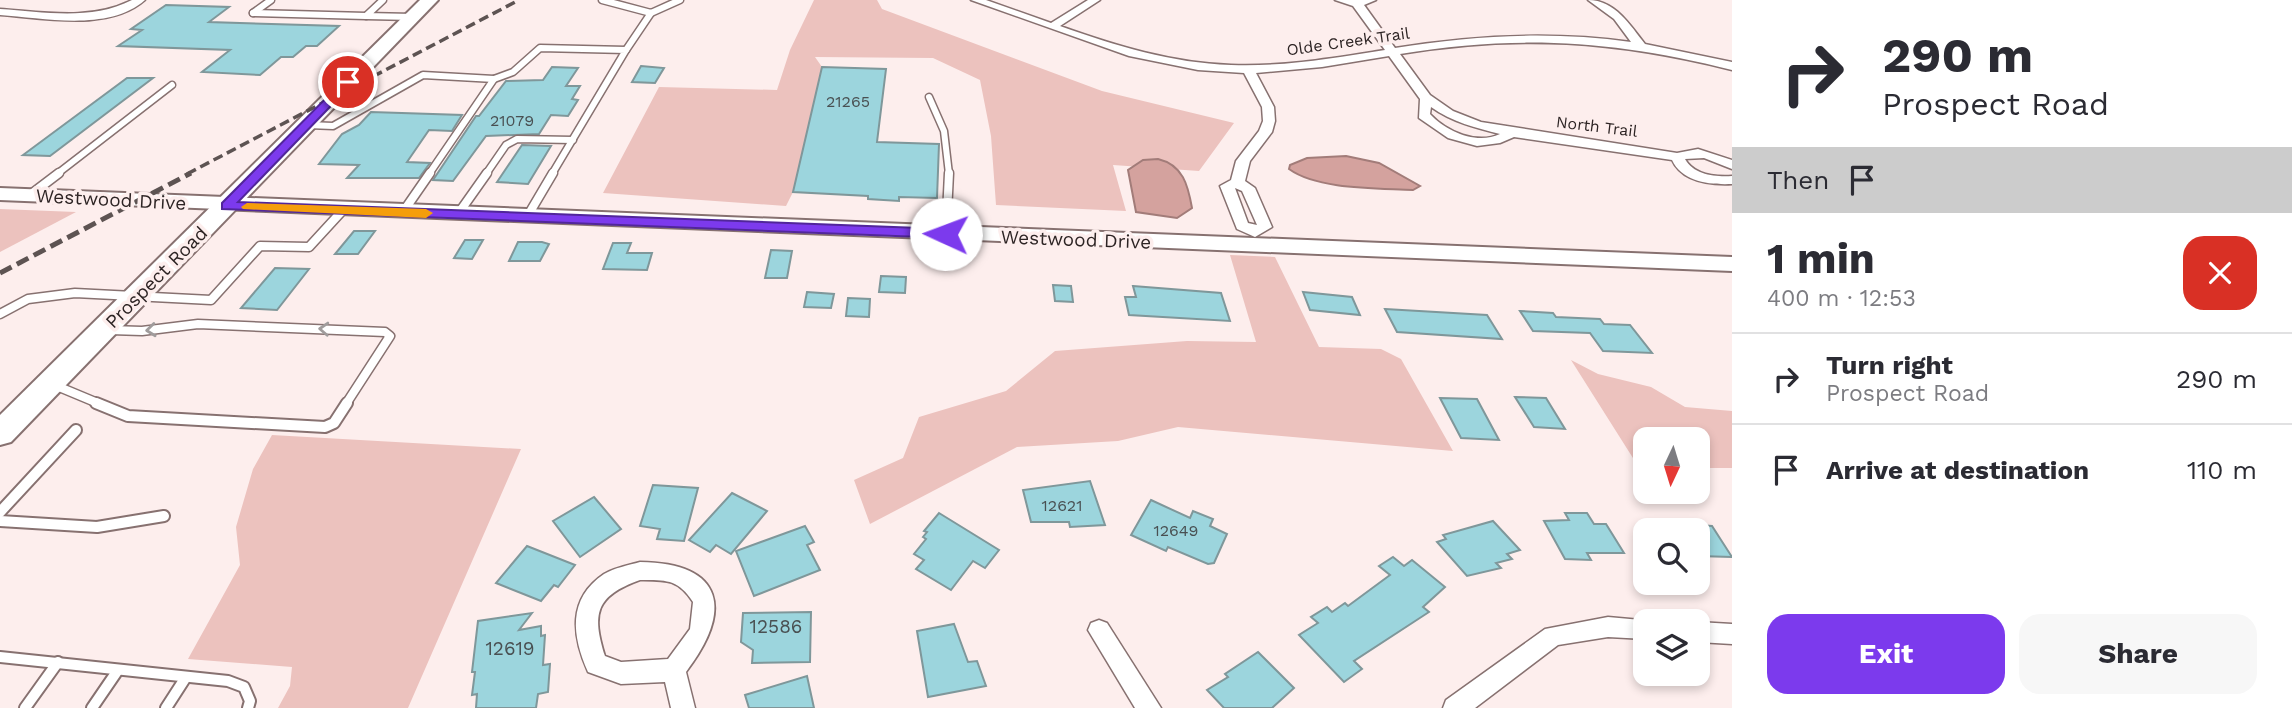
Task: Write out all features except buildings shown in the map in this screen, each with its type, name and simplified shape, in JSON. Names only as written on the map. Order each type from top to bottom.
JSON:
[{"type":"main road","name":"Prospect Road","points":[[0,434],[430,0]]},
{"type":"street","points":[[0,12],[95,16],[113,13],[140,0]]},
{"type":"street","name":"Olde Creek Trail","points":[[976,0],[1148,58],[1204,67],[1248,69],[1509,38],[1556,38],[1641,47],[1732,66]]},
{"type":"street","points":[[1053,26],[1095,0]]},
{"type":"street","points":[[1340,0],[1357,4],[1371,0]]},
{"type":"street","points":[[1593,0],[1618,17],[1641,47]]},
{"type":"street","name":"North Trail","points":[[1357,4],[1426,99],[1478,125],[1511,133],[1611,143],[1678,157],[1687,153],[1704,154],[1732,164]]},
{"type":"street","points":[[1248,69],[1268,107],[1269,121],[1265,132],[1243,161],[1237,183],[1227,186],[1242,226],[1258,239]]},
{"type":"street","name":"North Trail","points":[[1426,99],[1424,115],[1432,125],[1446,132],[1486,141],[1511,133]]},
{"type":"street","name":"North Trail","points":[[1678,157],[1681,166],[1697,175],[1732,180]]},
{"type":"street","name":"Westwood Drive","points":[[0,194],[227,206],[946,234],[1258,239],[1732,264]]},
{"type":"street","points":[[674,670],[621,673],[596,664],[586,646],[583,625],[603,586],[635,569],[677,571],[699,589],[705,608],[701,630],[674,670],[683,708]]},
{"type":"street","points":[[1455,708],[1553,636],[1608,627],[1633,628]]},
{"type":"street","points":[[1099,630],[1149,708]]},
{"type":"street","points":[[1710,633],[1732,634]]},
{"type":"lane","points":[[271,0],[253,13],[413,17]]},
{"type":"lane","points":[[366,16],[383,0]]},
{"type":"lane","points":[[602,0],[651,13]]},
{"type":"lane","points":[[527,218],[626,50],[651,13],[680,0]]},
{"type":"lane","points":[[307,125],[333,126],[424,75],[494,79],[513,72],[540,48],[626,50]]},
{"type":"lane","points":[[403,212],[494,79]]},
{"type":"lane","points":[[30,195],[172,85]]},
{"type":"lane","points":[[929,97],[942,118],[949,148],[946,234]]},
{"type":"lane","points":[[458,215],[506,145],[517,139],[573,140]]},
{"type":"lane","points":[[0,314],[28,299],[75,293],[211,300],[260,246],[309,247],[343,210]]},
{"type":"lane","points":[[50,383],[128,416],[325,427],[334,423],[390,336],[385,332],[198,324],[142,331],[104,330]]},
{"type":"lane","points":[[0,512],[76,430]]},
{"type":"lane","points":[[0,521],[97,527],[164,516]]},
{"type":"lane","points":[[0,657],[228,681],[244,687],[250,701],[248,708]]},
{"type":"lane","points":[[25,708],[58,662]]},
{"type":"lane","points":[[92,708],[118,670]]},
{"type":"lane","points":[[166,708],[186,677]]},
{"type":"shaded area","points":[[814,0],[877,0],[882,9],[1102,91],[1234,123],[1199,171],[1113,165],[1126,211],[996,205],[991,136],[980,80],[933,58],[815,57],[822,67],[793,192],[786,206],[603,193],[659,87],[777,90],[790,50]]},
{"type":"shaded area","points":[[1346,156],[1379,163],[1420,186],[1413,190],[1349,187],[1316,181],[1289,169],[1290,165],[1307,158]]},
{"type":"shaded area","points":[[1158,159],[1179,171],[1189,191],[1192,208],[1177,218],[1136,212],[1128,170],[1143,160]]},
{"type":"shaded area","points":[[0,209],[76,212],[0,252]]},
{"type":"shaded area","points":[[1230,255],[1275,257],[1319,347],[1381,349],[1401,359],[1453,451],[1178,427],[1118,441],[1017,447],[870,524],[854,480],[903,458],[919,417],[1006,391],[1055,351],[1187,341],[1256,342]]},
{"type":"shaded area","points":[[1571,360],[1598,374],[1651,387],[1685,407],[1732,411],[1732,468],[1710,468],[1710,427],[1633,427],[1633,458]]},
{"type":"shaded area","points":[[272,435],[521,449],[408,708],[278,708],[290,686],[292,667],[188,659],[240,565],[236,527],[253,469]]},
{"type":"railway","points":[[187,174],[519,0]]},
{"type":"railway","points":[[0,273],[191,173]]},
{"type":"slow traffic","points":[[247,207],[426,213]]},
{"type":"route","points":[[348,82],[227,206],[946,234]]}]
